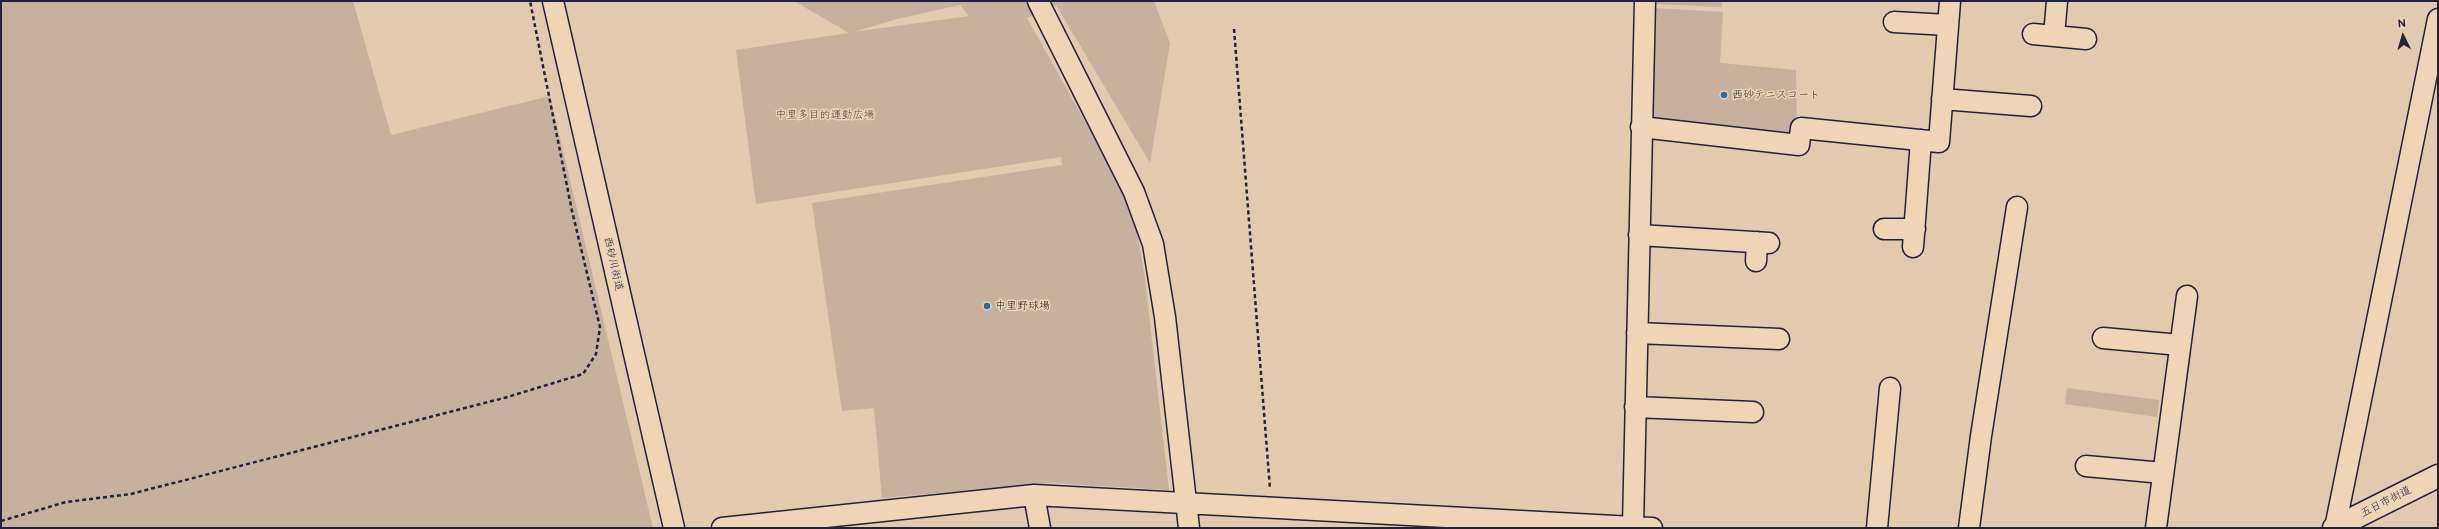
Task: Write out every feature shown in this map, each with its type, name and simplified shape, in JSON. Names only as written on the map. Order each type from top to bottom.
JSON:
[{"type":"main road","name":"五日市街道","points":[[2335,528],[2438,476]]},
{"type":"street","name":"西砂川街道","points":[[553,1],[674,528]]},
{"type":"street","points":[[1038,1],[1134,192],[1153,244],[1165,317],[1189,528]]},
{"type":"street","points":[[722,528],[1034,495],[1643,527],[1635,407],[1645,1]]},
{"type":"street","points":[[1641,127],[1799,145],[1801,128],[1939,142],[1950,1]]},
{"type":"street","points":[[2054,36],[2057,1]]},
{"type":"street","points":[[2335,528],[2438,19]]},
{"type":"street","points":[[1894,22],[1948,25]]},
{"type":"street","points":[[2033,34],[2086,39]]},
{"type":"street","points":[[1942,99],[2031,106]]},
{"type":"street","points":[[1884,229],[1914,238],[1921,140]]},
{"type":"street","points":[[1969,528],[1981,436],[2017,207]]},
{"type":"street","points":[[1639,235],[1760,249]]},
{"type":"street","points":[[2156,528],[2187,296]]},
{"type":"street","points":[[1637,333],[1779,339]]},
{"type":"street","points":[[2103,338],[2180,345]]},
{"type":"street","points":[[1877,528],[1896,424],[1890,388]]},
{"type":"street","points":[[1635,407],[1753,412]]},
{"type":"street","points":[[2086,466],[2163,473]]},
{"type":"street","points":[[1034,495],[1040,528]]},
{"type":"path","points":[[1,521],[66,502],[131,494],[504,398],[583,374],[596,354],[600,327],[572,211],[530,1]]},
{"type":"path","points":[[1234,29],[1272,507]]},
{"type":"green space","points":[[1,1],[353,1],[391,135],[550,96],[653,528],[1,528]]},
{"type":"green space","name":"中里多目的運動広場","points":[[794,1],[1154,1],[1170,43],[1150,163],[1056,5],[1027,18],[1133,207],[1145,279],[1169,490],[1051,483],[882,498],[874,408],[842,411],[812,203],[1062,165],[1061,157],[756,204],[736,50],[849,33]],"holes":[[[960,5],[969,16],[853,32],[897,19]]]},
{"type":"green space","points":[[1654,1],[1722,1],[1722,7],[1654,4]]},
{"type":"green space","name":"西砂テニスコート","points":[[1654,8],[1723,12],[1720,63],[1796,70],[1797,139],[1651,121]]},
{"type":"green space","points":[[2067,388],[2159,400],[2157,417],[2065,404]]},
{"type":"place","name":"西砂テニスコート","points":[[1724,95]]},
{"type":"place","name":"中里野球場","points":[[987,306]]}]
